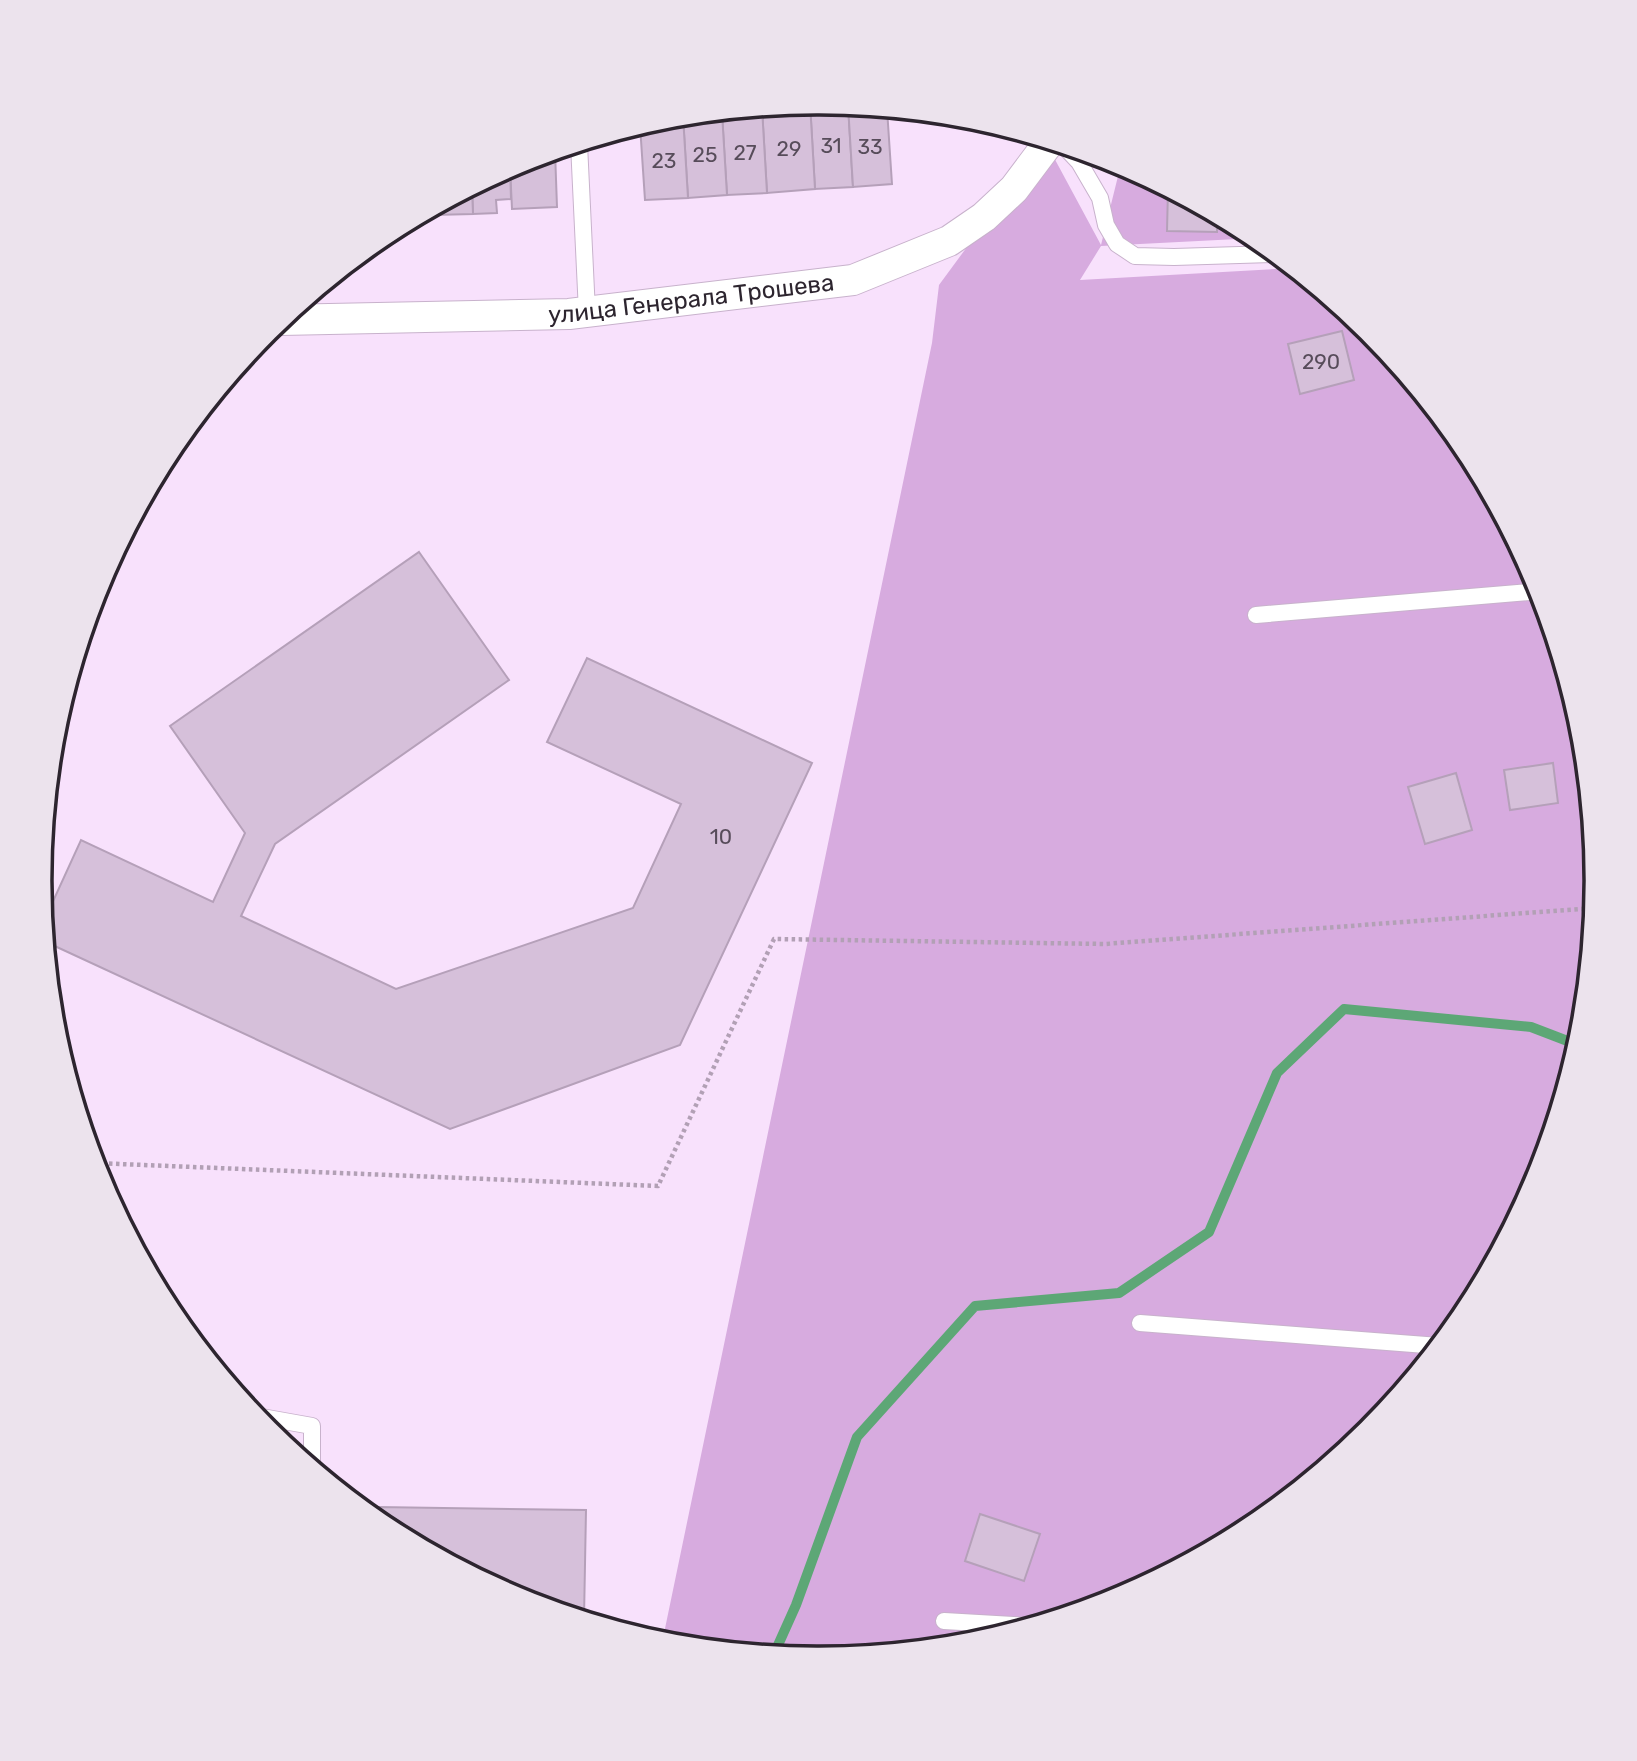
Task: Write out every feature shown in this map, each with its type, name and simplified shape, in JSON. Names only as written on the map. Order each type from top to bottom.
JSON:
[{"type":"street","name":"улица Генерала Трошева","points":[[297,320],[569,314],[853,280],[949,242],[984,217],[1014,189],[1045,149]]},
{"type":"lane","points":[[579,153],[587,312]]},
{"type":"lane","points":[[1078,160],[1100,198],[1107,225],[1117,244],[1135,256],[1259,255]]},
{"type":"lane","points":[[1256,615],[1528,592]]},
{"type":"lane","points":[[1140,1323],[1427,1345]]},
{"type":"lane","points":[[274,1419],[312,1426],[312,1455]]},
{"type":"lane","points":[[944,1621],[1000,1624]]},
{"type":"path","points":[[107,1163],[658,1186],[774,939],[1104,944],[1583,909]]},
{"type":"shaded area","points":[[1040,148],[1050,151],[1101,245],[1118,176],[1202,217],[1236,239],[1101,246],[1080,280],[1279,269],[1324,305],[1394,375],[1455,455],[1506,542],[1544,634],[1558,682],[1570,731],[1583,830],[1583,931],[1570,1030],[1544,1127],[1526,1174],[1482,1264],[1455,1306],[1426,1347],[1360,1422],[1285,1488],[1244,1517],[1157,1568],[1112,1588],[1065,1606],[968,1632],[869,1645],[818,1646],[768,1645],[669,1632],[665,1631],[932,343],[939,285]]},
{"type":"building","points":[[811,115],[849,116],[853,187],[815,189]]},
{"type":"building","points":[[811,115],[815,189],[767,193],[763,117]]},
{"type":"building","points":[[849,116],[888,118],[892,184],[853,187]]},
{"type":"building","points":[[763,117],[767,193],[727,195],[722,121]]},
{"type":"building","points":[[722,121],[727,195],[688,198],[684,127]]},
{"type":"building","points":[[684,127],[688,198],[645,200],[641,136]]},
{"type":"building","points":[[555,161],[557,207],[512,209],[511,179]]},
{"type":"building","points":[[510,179],[511,199],[496,200],[497,213],[473,214],[472,197]]},
{"type":"building","points":[[472,197],[473,214],[440,215]]},
{"type":"building","points":[[1168,199],[1217,227],[1217,232],[1167,231]]},
{"type":"building","points":[[1342,331],[1354,380],[1300,394],[1288,344]]},
{"type":"building","points":[[419,552],[509,680],[275,844],[241,916],[396,989],[633,908],[681,804],[547,742],[587,658],[812,763],[680,1045],[450,1129],[56,946],[53,902],[81,840],[213,902],[245,833],[170,726]]},
{"type":"building","points":[[1553,763],[1558,803],[1510,810],[1504,770]]},
{"type":"building","points":[[1456,773],[1472,830],[1425,844],[1408,787]]},
{"type":"building","points":[[379,1507],[586,1510],[584,1610],[480,1568],[435,1544]]},
{"type":"building","points":[[980,1514],[1040,1534],[1024,1581],[965,1561]]},
{"type":"waterway","points":[[778,1645],[796,1605],[857,1437],[975,1306],[1119,1293],[1209,1232],[1277,1073],[1344,1009],[1531,1027],[1567,1041]]}]
